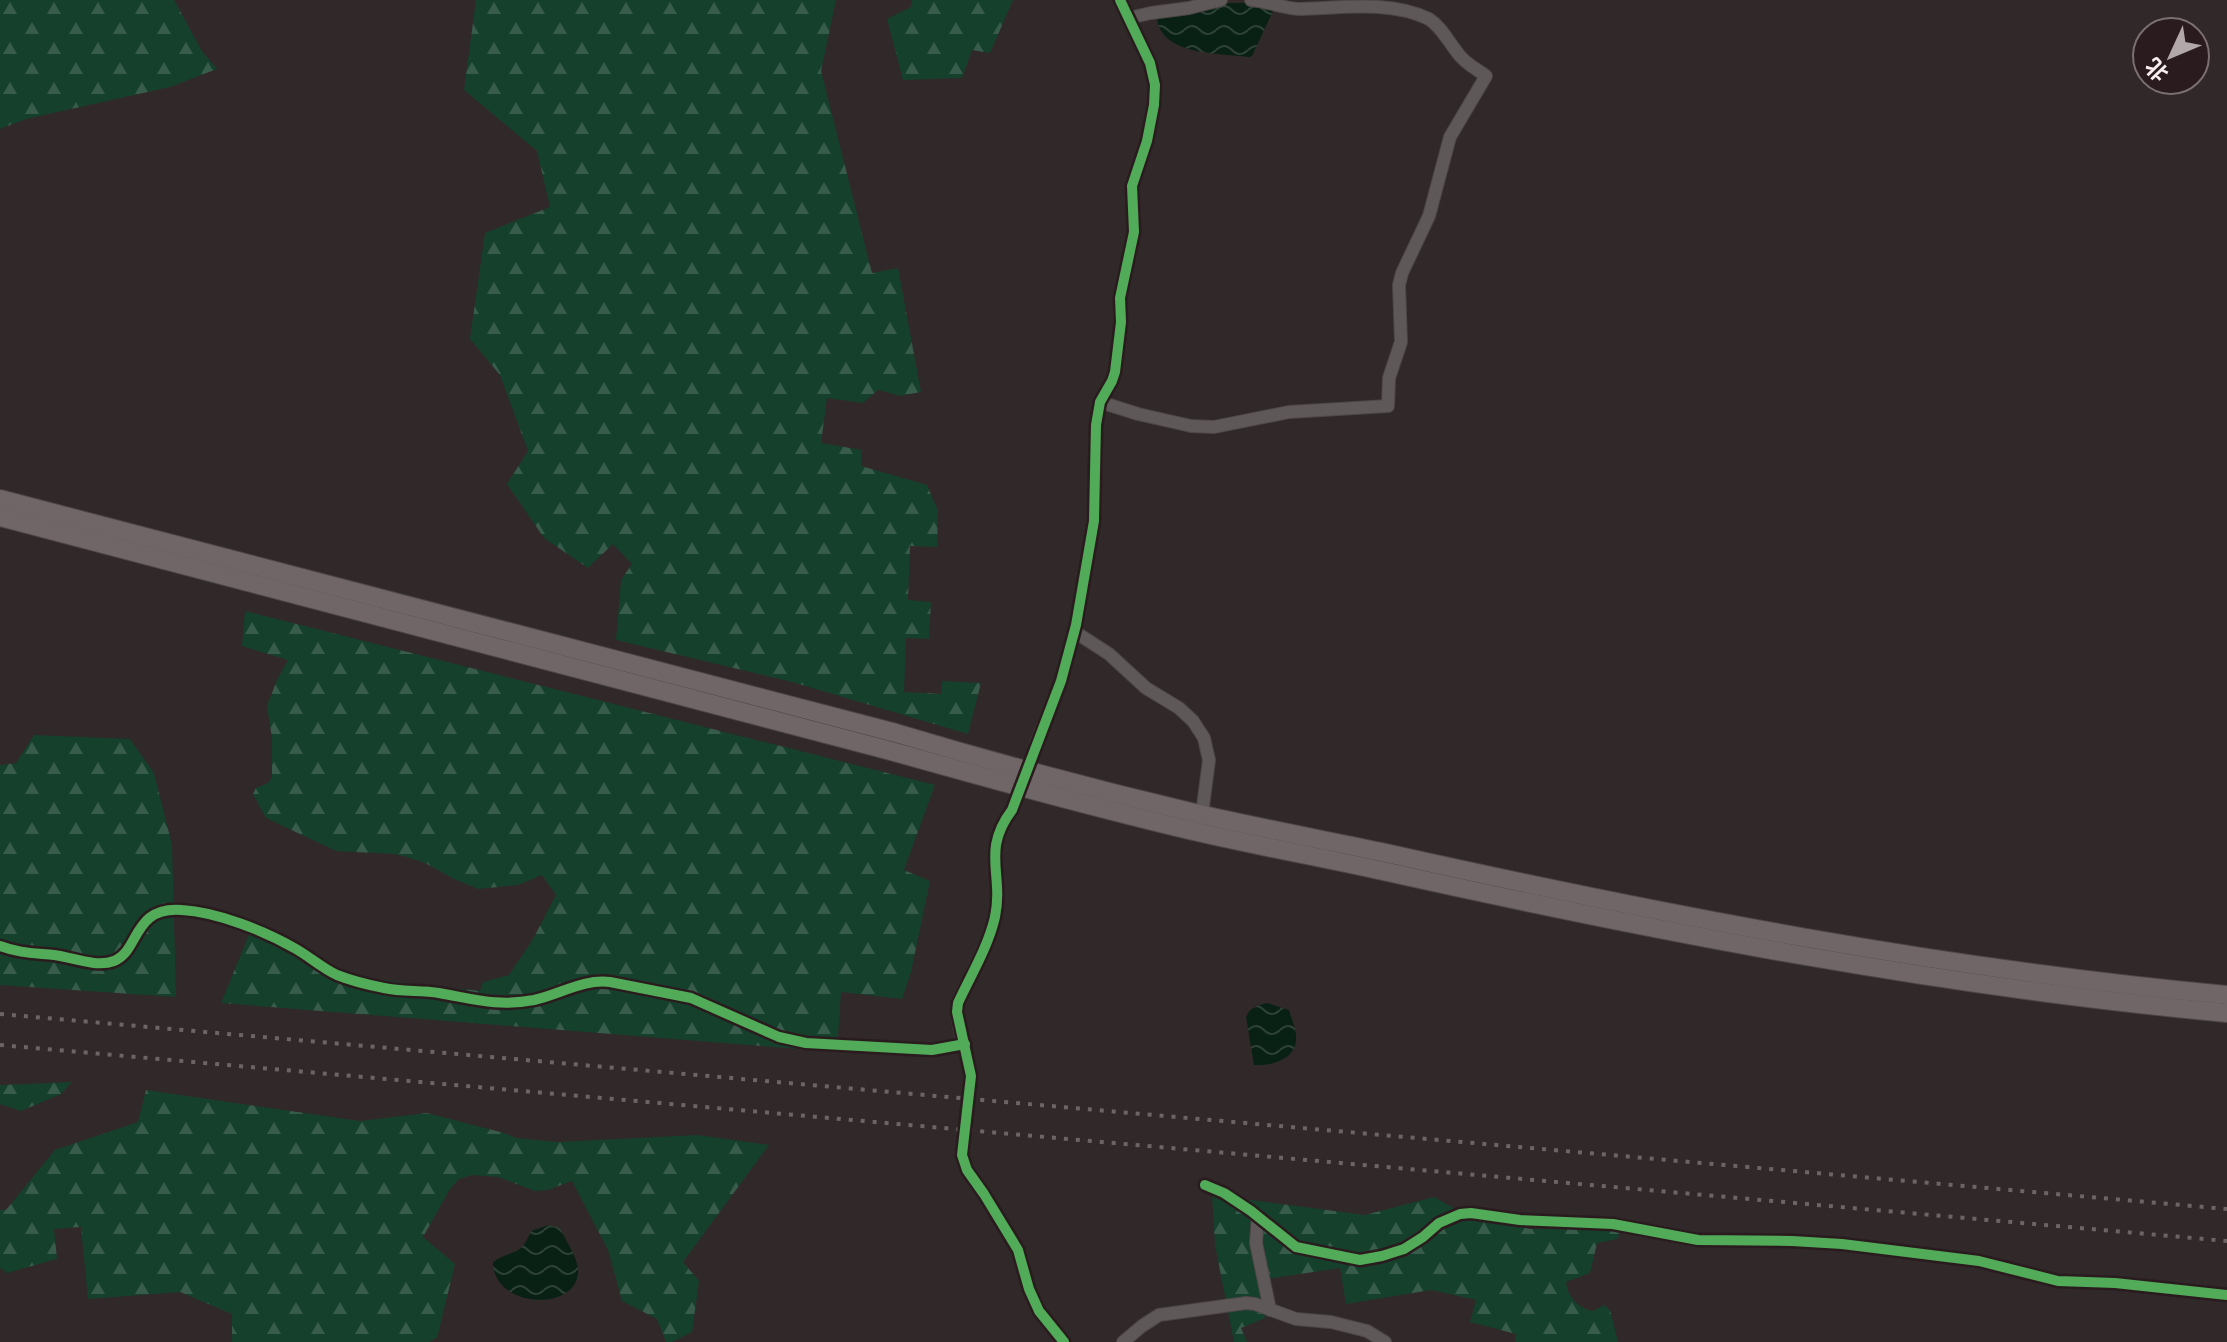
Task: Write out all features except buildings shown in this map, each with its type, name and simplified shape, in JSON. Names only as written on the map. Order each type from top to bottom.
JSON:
[{"type":"main road","points":[[0,499],[1202,814],[1730,925],[2040,974],[2227,995]]},
{"type":"main road","points":[[0,517],[1029,790],[1218,836],[1587,916],[1741,945],[2038,992],[2227,1013]]},
{"type":"street","points":[[1036,744],[1061,681],[1075,632],[1094,521],[1096,425],[1100,402],[1115,372],[1121,322],[1120,298],[1134,232],[1132,186],[1147,141],[1154,105],[1154,76],[1120,0]]},
{"type":"street","points":[[1129,18],[1221,0]]},
{"type":"street","points":[[1100,402],[1178,423],[1214,427],[1289,412],[1388,406],[1389,378],[1401,342],[1399,285],[1402,273],[1429,216],[1450,137],[1486,76],[1459,55],[1435,24],[1413,11],[1379,4],[1299,9],[1251,0]]},
{"type":"street","points":[[1075,632],[1109,654],[1146,688],[1179,708],[1199,730],[1209,760],[1202,814]]},
{"type":"street","points":[[971,1081],[958,1003],[995,918],[995,845],[1000,827],[1012,810]]},
{"type":"street","points":[[0,946],[25,953],[105,963],[125,952],[137,930],[150,917],[178,909],[271,935],[339,975],[390,989],[503,1004],[535,1000],[578,984],[610,982],[691,998],[786,1040],[932,1050],[965,1044]]},
{"type":"street","points":[[962,1155],[967,1170],[1018,1250],[1039,1311],[1064,1342]]},
{"type":"street","points":[[1205,1185],[1224,1193],[1258,1216],[1296,1247],[1360,1260],[1404,1249],[1445,1219],[1460,1214],[1482,1214],[1520,1220],[1613,1224],[1698,1240],[1842,1244],[1979,1261],[2058,1281],[2115,1283],[2227,1295]]},
{"type":"street","points":[[1258,1216],[1256,1243],[1270,1310]]},
{"type":"street","points":[[1123,1342],[1159,1315],[1246,1303],[1296,1319],[1331,1322],[1367,1331],[1385,1342]]},
{"type":"green space","points":[[0,0],[174,0],[202,51],[217,69],[170,87],[26,119],[0,129]]},
{"type":"green space","points":[[476,0],[836,0],[821,71],[872,273],[898,268],[921,392],[900,396],[878,390],[863,403],[827,398],[821,443],[862,450],[861,466],[927,485],[938,511],[937,547],[910,546],[908,600],[931,602],[929,639],[906,638],[904,692],[941,694],[942,681],[981,683],[968,734],[792,682],[616,640],[621,580],[632,564],[613,544],[588,568],[544,538],[507,484],[528,451],[500,375],[470,339],[485,233],[550,207],[537,151],[464,90]]},
{"type":"green space","points":[[912,0],[1013,0],[990,53],[972,50],[962,78],[903,80],[887,19],[911,7]]},
{"type":"green space","points":[[245,611],[935,785],[904,870],[930,881],[911,972],[902,999],[841,992],[837,1052],[221,1003],[253,925],[356,977],[480,991],[483,982],[509,975],[533,939],[556,895],[542,875],[518,885],[478,889],[407,857],[336,851],[266,818],[253,794],[256,788],[268,783],[272,777],[272,738],[267,706],[288,660],[242,646]]},
{"type":"green space","points":[[34,735],[130,739],[154,773],[172,845],[176,997],[0,985],[0,765],[16,763]]},
{"type":"green space","points":[[72,1082],[61,1094],[21,1111],[0,1104],[0,1085]]},
{"type":"green space","points":[[146,1090],[360,1121],[427,1113],[516,1138],[558,1142],[697,1135],[769,1145],[683,1262],[699,1281],[692,1332],[672,1342],[666,1342],[657,1319],[622,1301],[608,1250],[572,1181],[548,1190],[535,1191],[498,1177],[472,1175],[459,1179],[450,1189],[423,1237],[455,1264],[437,1338],[429,1342],[232,1342],[232,1314],[180,1292],[88,1299],[81,1227],[54,1229],[57,1259],[7,1273],[0,1268],[0,1210],[6,1210],[55,1150],[138,1122]]},
{"type":"green space","points":[[1212,1195],[1365,1215],[1434,1197],[1468,1216],[1530,1229],[1593,1226],[1619,1233],[1618,1239],[1597,1243],[1590,1273],[1566,1282],[1571,1297],[1583,1308],[1593,1311],[1604,1305],[1610,1310],[1618,1342],[1515,1342],[1516,1334],[1470,1322],[1476,1300],[1431,1290],[1346,1304],[1340,1268],[1260,1280],[1265,1318],[1241,1328],[1247,1342],[1234,1342],[1215,1245]]},
{"type":"water","points":[[1226,3],[1253,3],[1273,11],[1252,56],[1209,53],[1181,46],[1161,31],[1157,19],[1159,17]]},
{"type":"water","points":[[1267,1003],[1289,1010],[1296,1044],[1282,1060],[1254,1065],[1246,1017],[1252,1009]]},
{"type":"water","points":[[549,1225],[560,1228],[575,1256],[578,1274],[573,1287],[563,1295],[549,1299],[534,1300],[519,1296],[496,1277],[493,1262],[520,1249],[531,1231]]},
{"type":"tunnel","points":[[1012,810],[1036,744]]},
{"type":"tunnel","points":[[962,1155],[971,1081]]},
{"type":"railway","points":[[0,1014],[2227,1209]]},
{"type":"railway","points":[[0,1045],[2227,1241]]},
{"type":"cycle path","points":[[1064,1342],[1039,1311],[1018,1250],[967,1170],[962,1155],[971,1076],[957,1012],[958,1003],[984,950],[995,917],[995,851],[998,838],[1012,810],[1061,681],[1076,625],[1094,521],[1096,425],[1100,402],[1115,372],[1121,322],[1120,298],[1134,232],[1132,186],[1147,141],[1155,85],[1150,63],[1120,0]]},
{"type":"cycle path","points":[[0,946],[107,963],[122,956],[145,922],[154,915],[182,910],[210,914],[256,929],[284,942],[337,975],[391,989],[509,1003],[534,1000],[590,983],[610,982],[691,998],[779,1037],[806,1043],[932,1050],[965,1044]]},
{"type":"cycle path","points":[[1205,1185],[1251,1211],[1296,1247],[1360,1260],[1404,1249],[1439,1223],[1471,1213],[1520,1220],[1613,1224],[1698,1240],[1842,1244],[1979,1261],[2058,1281],[2115,1283],[2227,1295]]}]
